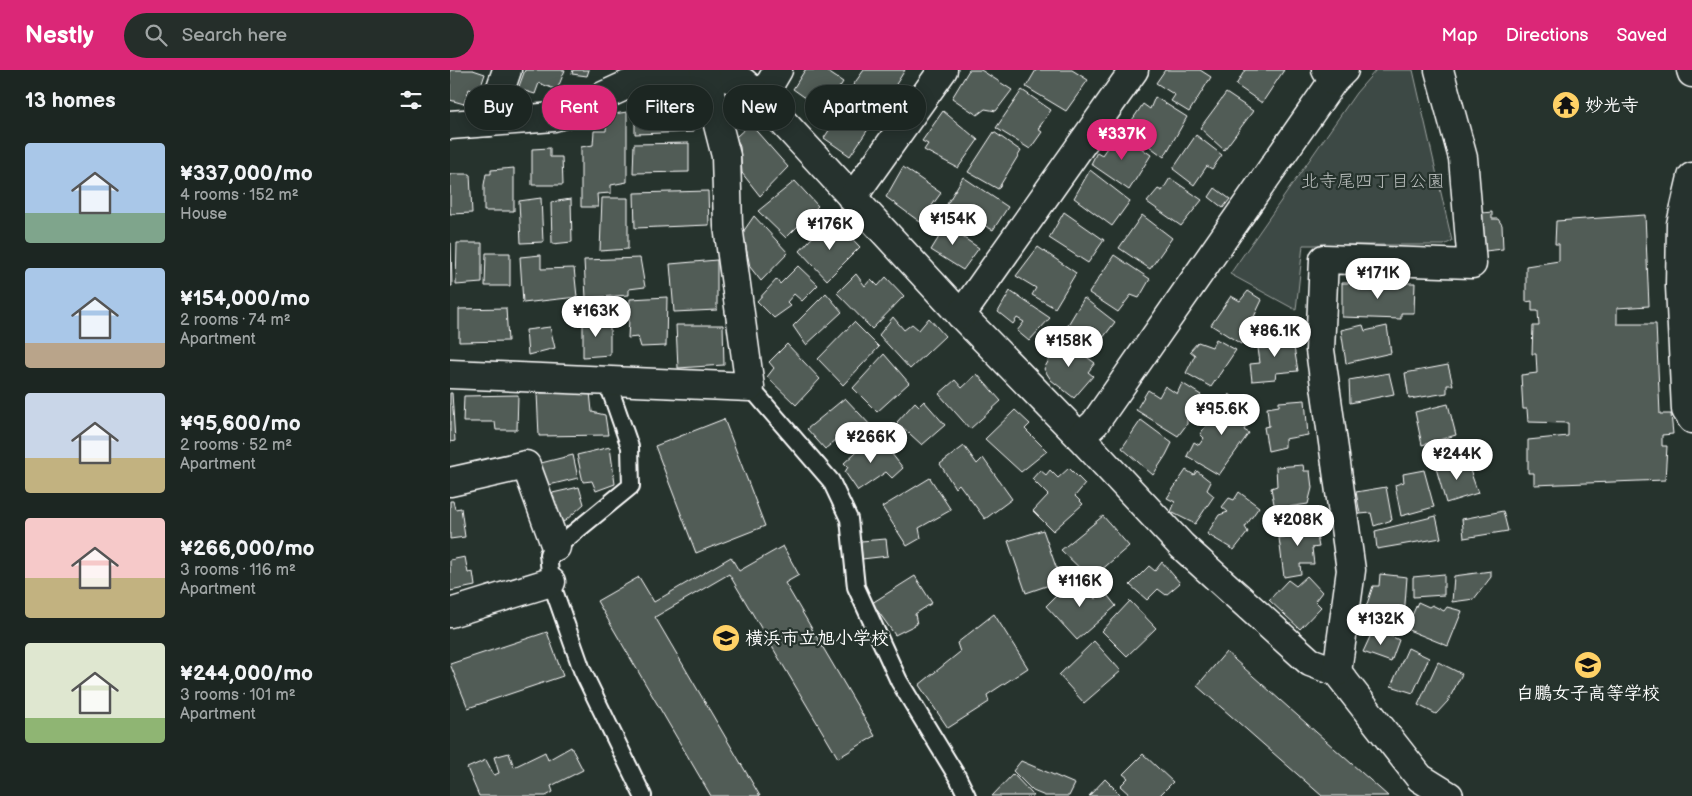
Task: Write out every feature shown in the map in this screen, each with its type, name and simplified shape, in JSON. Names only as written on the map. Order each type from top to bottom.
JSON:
[{"type":"street","points":[[502,85],[507,70]]},
{"type":"street","points":[[768,85],[778,70]]},
{"type":"street","points":[[852,198],[943,70]]},
{"type":"street","points":[[961,315],[1134,70]]},
{"type":"street","points":[[1337,672],[1352,570],[1320,350],[1324,259],[1472,264],[1463,158],[1440,70]]},
{"type":"street","points":[[532,119],[554,117],[564,114],[627,85],[704,73],[743,82],[746,85]]},
{"type":"street","points":[[450,374],[750,387],[728,226],[726,156],[704,73]]},
{"type":"street","points":[[1080,437],[1095,423],[1334,74]]},
{"type":"street","points":[[450,125],[465,124]]},
{"type":"street","points":[[790,130],[961,315],[1080,437],[1182,546],[1310,662],[1337,672],[1420,778],[1449,796]]},
{"type":"street","points":[[1692,177],[1681,224],[1686,286],[1686,410],[1692,419]]},
{"type":"street","points":[[450,482],[526,465],[556,547]]},
{"type":"street","points":[[450,613],[551,582]]},
{"type":"lane","points":[[607,381],[630,447],[631,486],[548,554],[551,582],[582,670],[644,796]]},
{"type":"lane","points":[[750,387],[831,481],[849,519],[856,587],[899,681],[967,796]]},
{"type":"green space","name":"北寺尾四丁目公園","points":[[1376,70],[1413,70],[1452,241],[1444,245],[1303,245],[1296,310],[1230,274],[1356,93]]},
{"type":"building","points":[[450,70],[473,70],[485,74],[481,85],[465,85],[464,104],[450,100]]},
{"type":"building","points":[[525,70],[565,70],[559,85],[539,83],[535,94],[532,93],[532,85],[519,85]]},
{"type":"building","points":[[573,70],[589,70],[587,76],[572,74]]},
{"type":"building","points":[[805,70],[825,70],[843,82],[841,85],[805,85],[805,98],[795,90],[795,86]]},
{"type":"building","points":[[864,70],[905,70],[896,85],[853,85]]},
{"type":"building","points":[[969,70],[981,70],[1012,90],[996,111],[985,109],[977,115],[952,98]]},
{"type":"building","points":[[1036,70],[1072,70],[1088,80],[1066,111],[1026,87]]},
{"type":"building","points":[[1165,70],[1200,70],[1211,77],[1189,112],[1171,101],[1175,95],[1156,83]]},
{"type":"building","points":[[1245,70],[1284,70],[1262,103],[1236,85]]},
{"type":"building","points":[[1022,90],[1051,110],[1038,129],[1042,132],[1030,149],[996,128]]},
{"type":"building","points":[[1226,93],[1253,111],[1224,150],[1200,128]]},
{"type":"building","points":[[1155,97],[1187,117],[1164,157],[1126,129],[1143,104],[1150,109]]},
{"type":"building","points":[[943,111],[978,140],[958,168],[924,150],[928,144],[922,141]]},
{"type":"building","points":[[627,112],[627,182],[611,185],[611,193],[597,194],[598,207],[581,207],[581,147],[593,145],[594,131],[617,130],[617,114]]},
{"type":"building","points":[[635,130],[693,130],[693,132],[635,134]]},
{"type":"building","points":[[744,130],[755,130],[788,167],[760,196],[742,173],[740,147],[736,137]]},
{"type":"building","points":[[829,130],[868,130],[850,156],[824,138]]},
{"type":"building","points":[[994,132],[1021,151],[998,189],[968,172]]},
{"type":"building","points":[[1118,132],[1151,155],[1129,190],[1091,164],[1097,152],[1102,155]]},
{"type":"building","points":[[1196,135],[1222,155],[1212,169],[1207,166],[1194,185],[1173,169]]},
{"type":"building","points":[[689,143],[689,172],[633,173],[634,144]]},
{"type":"building","points":[[550,148],[550,157],[562,157],[563,185],[532,185],[532,149]]},
{"type":"building","points":[[903,167],[941,193],[920,222],[886,197]]},
{"type":"building","points":[[514,168],[514,211],[484,211],[486,174],[491,174],[491,170]]},
{"type":"building","points":[[1090,170],[1130,201],[1112,226],[1074,198]]},
{"type":"building","points":[[450,174],[470,174],[472,213],[450,214]]},
{"type":"building","points":[[963,177],[1008,207],[993,230],[968,217],[962,222],[943,211]]},
{"type":"building","points":[[1170,178],[1202,200],[1181,226],[1147,202],[1158,189],[1162,191]]},
{"type":"building","points":[[795,181],[818,206],[786,238],[758,211]]},
{"type":"building","points":[[1215,188],[1230,199],[1223,208],[1209,197]]},
{"type":"building","points":[[708,191],[709,225],[635,228],[634,193]]},
{"type":"building","points":[[541,198],[543,242],[521,243],[519,201]]},
{"type":"building","points":[[602,198],[628,198],[628,249],[600,251]]},
{"type":"building","points":[[571,199],[572,242],[552,244],[551,202]]},
{"type":"building","points":[[1064,212],[1104,240],[1088,263],[1049,238]]},
{"type":"building","points":[[1492,212],[1492,219],[1498,219],[1502,225],[1503,249],[1485,251],[1482,213]]},
{"type":"building","points":[[1142,215],[1172,238],[1150,269],[1119,248]]},
{"type":"building","points":[[1645,215],[1649,306],[1617,308],[1617,324],[1656,324],[1660,414],[1671,414],[1673,434],[1662,435],[1662,446],[1667,446],[1665,480],[1534,485],[1534,473],[1528,473],[1528,440],[1568,436],[1568,423],[1528,422],[1527,409],[1523,409],[1521,375],[1537,373],[1536,354],[1532,354],[1533,326],[1539,326],[1538,311],[1532,311],[1532,301],[1526,302],[1526,266],[1559,261],[1559,244],[1555,244],[1556,221]]},
{"type":"building","points":[[754,216],[788,253],[761,281],[750,267],[743,232]]},
{"type":"building","points":[[937,220],[979,248],[963,270],[931,250],[939,237],[930,231]]},
{"type":"building","points":[[837,223],[860,247],[827,280],[800,251],[816,233],[823,238]]},
{"type":"building","points":[[451,243],[452,286],[450,286]]},
{"type":"building","points":[[457,243],[482,243],[482,283],[456,285]]},
{"type":"building","points":[[1038,247],[1076,273],[1055,308],[1032,295],[1036,288],[1016,276]]},
{"type":"building","points":[[486,253],[510,253],[510,286],[485,286]]},
{"type":"building","points":[[541,255],[541,269],[574,268],[577,297],[523,303],[520,257]]},
{"type":"building","points":[[1114,255],[1150,279],[1139,298],[1131,295],[1118,312],[1089,293]]},
{"type":"building","points":[[640,258],[645,287],[629,289],[629,295],[586,298],[584,260]]},
{"type":"building","points":[[717,260],[717,310],[674,312],[670,264]]},
{"type":"building","points":[[798,266],[818,285],[802,301],[794,294],[787,302],[791,306],[774,318],[757,301],[777,279],[780,284]]},
{"type":"building","points":[[856,274],[865,286],[871,279],[878,286],[886,277],[904,296],[872,329],[837,293]]},
{"type":"building","points":[[1342,283],[1415,283],[1414,313],[1401,313],[1401,319],[1342,317]]},
{"type":"building","points":[[1010,291],[1050,318],[1029,341],[1017,331],[1024,322],[1017,318],[1013,324],[998,312]]},
{"type":"building","points":[[1248,291],[1262,300],[1241,344],[1211,325],[1231,296],[1240,301]]},
{"type":"building","points":[[826,293],[842,312],[806,345],[793,326]]},
{"type":"building","points":[[667,297],[666,346],[641,347],[638,337],[628,338],[630,299]]},
{"type":"building","points":[[1084,298],[1115,322],[1093,351],[1063,333]]},
{"type":"building","points":[[506,308],[508,341],[459,342],[459,309]]},
{"type":"building","points":[[893,317],[904,330],[912,324],[919,330],[929,318],[945,336],[910,369],[879,335]]},
{"type":"building","points":[[610,319],[610,355],[583,357],[583,320]]},
{"type":"building","points":[[854,322],[879,347],[843,385],[818,359]]},
{"type":"building","points":[[676,325],[723,325],[724,365],[678,368]]},
{"type":"building","points":[[1363,325],[1365,331],[1387,326],[1391,353],[1346,363],[1341,330]]},
{"type":"building","points":[[550,327],[555,348],[528,355],[526,330]]},
{"type":"building","points":[[1287,331],[1290,348],[1294,347],[1298,371],[1276,373],[1275,379],[1252,381],[1250,364],[1260,363],[1258,348],[1265,348],[1268,340],[1266,332]]},
{"type":"building","points":[[1061,338],[1095,363],[1088,372],[1093,376],[1074,398],[1051,380],[1044,369]]},
{"type":"building","points":[[1216,339],[1236,350],[1211,387],[1186,373],[1195,355],[1190,351],[1198,342],[1212,347]]},
{"type":"building","points":[[787,344],[820,379],[796,405],[767,377],[774,368],[769,362]]},
{"type":"building","points":[[884,354],[909,383],[877,412],[853,388]]},
{"type":"building","points":[[1448,365],[1453,385],[1447,385],[1447,393],[1409,399],[1405,373]]},
{"type":"building","points":[[1389,373],[1394,394],[1350,403],[1349,380]]},
{"type":"building","points":[[977,374],[1001,401],[970,429],[939,394],[955,380],[962,388]]},
{"type":"building","points":[[1182,383],[1201,395],[1187,418],[1187,424],[1178,436],[1136,410],[1148,390],[1159,397],[1165,386],[1177,394]]},
{"type":"building","points":[[590,392],[592,412],[605,415],[608,435],[539,436],[537,393]]},
{"type":"building","points":[[450,393],[452,393],[455,441],[450,442]]},
{"type":"building","points":[[1229,394],[1248,407],[1244,415],[1248,422],[1244,430],[1249,433],[1219,475],[1187,456],[1194,442],[1199,445],[1204,438],[1200,434]]},
{"type":"building","points":[[518,395],[517,430],[496,430],[495,422],[463,422],[464,396]]},
{"type":"building","points":[[845,398],[873,428],[859,441],[848,430],[825,449],[807,429]]},
{"type":"building","points":[[1305,400],[1308,435],[1285,439],[1285,447],[1268,451],[1264,427],[1269,426],[1267,408],[1279,406],[1279,402]]},
{"type":"building","points":[[924,401],[945,425],[922,445],[897,422],[915,402],[919,406]]},
{"type":"building","points":[[1448,404],[1456,435],[1422,445],[1415,412]]},
{"type":"building","points":[[1015,410],[1030,424],[1025,429],[1047,451],[1021,472],[985,439]]},
{"type":"building","points":[[724,419],[765,526],[696,553],[655,446]]},
{"type":"building","points":[[1141,420],[1172,443],[1153,475],[1122,448]]},
{"type":"building","points":[[876,434],[903,468],[892,478],[886,472],[858,491],[845,472],[848,467],[844,463]]},
{"type":"building","points":[[1464,442],[1466,450],[1456,454],[1455,444]]},
{"type":"building","points":[[964,446],[977,464],[983,458],[1012,499],[985,519],[959,484],[955,488],[940,464]]},
{"type":"building","points":[[610,447],[615,484],[596,491],[592,481],[583,482],[577,455]]},
{"type":"building","points":[[573,455],[578,478],[545,486],[541,463]]},
{"type":"building","points":[[1466,459],[1478,493],[1446,503],[1436,468]]},
{"type":"building","points":[[1303,465],[1304,471],[1310,471],[1312,488],[1308,504],[1275,509],[1271,488],[1277,486],[1276,467]]},
{"type":"building","points":[[1069,468],[1085,484],[1075,496],[1083,504],[1053,531],[1033,511],[1048,495],[1032,479],[1040,470],[1046,475],[1050,470],[1058,478]]},
{"type":"building","points":[[1186,470],[1194,475],[1197,471],[1211,482],[1207,490],[1214,496],[1195,524],[1171,512],[1175,502],[1167,498]]},
{"type":"building","points":[[1424,470],[1434,507],[1401,516],[1395,485],[1404,482],[1403,474]]},
{"type":"building","points":[[930,478],[951,510],[919,528],[921,538],[907,546],[882,507]]},
{"type":"building","points":[[579,487],[584,504],[565,521],[552,524],[548,494]]},
{"type":"building","points":[[1386,487],[1392,520],[1374,526],[1371,513],[1360,514],[1356,492]]},
{"type":"building","points":[[1239,492],[1259,507],[1245,527],[1248,532],[1234,550],[1207,534],[1219,515],[1228,512],[1222,507],[1229,498],[1234,500]]},
{"type":"building","points":[[450,501],[453,501],[455,509],[461,508],[465,537],[450,539]]},
{"type":"building","points":[[1503,511],[1508,531],[1464,538],[1462,519]]},
{"type":"building","points":[[1103,516],[1129,546],[1091,579],[1061,550]]},
{"type":"building","points":[[1436,516],[1441,538],[1377,549],[1375,531]]},
{"type":"building","points":[[1314,521],[1319,547],[1312,548],[1314,564],[1300,564],[1301,574],[1284,577],[1279,538],[1285,537],[1283,531],[1291,530],[1291,524]]},
{"type":"building","points":[[1043,530],[1061,581],[1026,593],[1008,541]]},
{"type":"building","points":[[886,539],[888,556],[862,559],[861,541]]},
{"type":"building","points":[[783,546],[799,575],[785,583],[875,736],[838,758],[729,574],[655,617],[760,796],[711,796],[597,601],[639,577],[654,602],[731,557],[739,571]]},
{"type":"building","points":[[465,557],[468,573],[473,572],[475,586],[450,591],[450,560]]},
{"type":"building","points":[[1162,562],[1180,583],[1166,595],[1158,589],[1147,600],[1130,585],[1149,566],[1155,571]]},
{"type":"building","points":[[1491,571],[1491,577],[1474,599],[1452,602],[1454,576]]},
{"type":"building","points":[[1380,574],[1407,577],[1404,617],[1380,613],[1366,607],[1373,586],[1379,586]]},
{"type":"building","points":[[1444,574],[1444,595],[1413,597],[1413,577]]},
{"type":"building","points":[[915,576],[932,603],[915,614],[917,624],[895,635],[872,603]]},
{"type":"building","points":[[1307,576],[1322,592],[1315,601],[1321,607],[1300,629],[1269,600],[1288,580],[1296,586]]},
{"type":"building","points":[[1074,578],[1095,599],[1104,591],[1116,606],[1077,640],[1046,606]]},
{"type":"building","points":[[1130,601],[1156,628],[1127,656],[1102,631]]},
{"type":"building","points":[[1418,602],[1429,607],[1432,605],[1444,611],[1447,607],[1462,611],[1448,646],[1406,629]]},
{"type":"building","points":[[994,614],[1028,668],[987,695],[989,702],[948,728],[919,685],[960,652],[957,643]]},
{"type":"building","points":[[1374,628],[1399,640],[1391,662],[1363,652]]},
{"type":"building","points":[[547,632],[563,676],[468,708],[450,664]]},
{"type":"building","points":[[1094,641],[1121,671],[1084,703],[1059,675]]},
{"type":"building","points":[[1408,648],[1429,658],[1413,693],[1391,686]]},
{"type":"building","points":[[1226,652],[1388,796],[1322,796],[1197,686]]},
{"type":"building","points":[[1438,662],[1462,674],[1448,701],[1436,714],[1418,705]]},
{"type":"building","points":[[571,747],[583,770],[551,786],[553,792],[546,796],[479,796],[467,768],[486,760],[494,775],[499,773],[494,757],[509,753],[514,767],[545,752],[548,760]]},
{"type":"building","points":[[1143,754],[1173,782],[1159,796],[1131,796],[1120,786],[1128,778],[1123,774]]},
{"type":"building","points":[[1021,761],[1075,784],[1069,796],[1045,796],[1033,791],[1013,771]]},
{"type":"building","points":[[1013,774],[1034,796],[992,796]]},
{"type":"building","points":[[1105,779],[1122,796],[1089,796]]},
{"type":"place","name":"妙光寺","points":[[1566,105]]},
{"type":"place","name":"横浜市立旭小学校","points":[[726,638]]},
{"type":"place","name":"白鵬女子高等学校","points":[[1588,665]]}]
